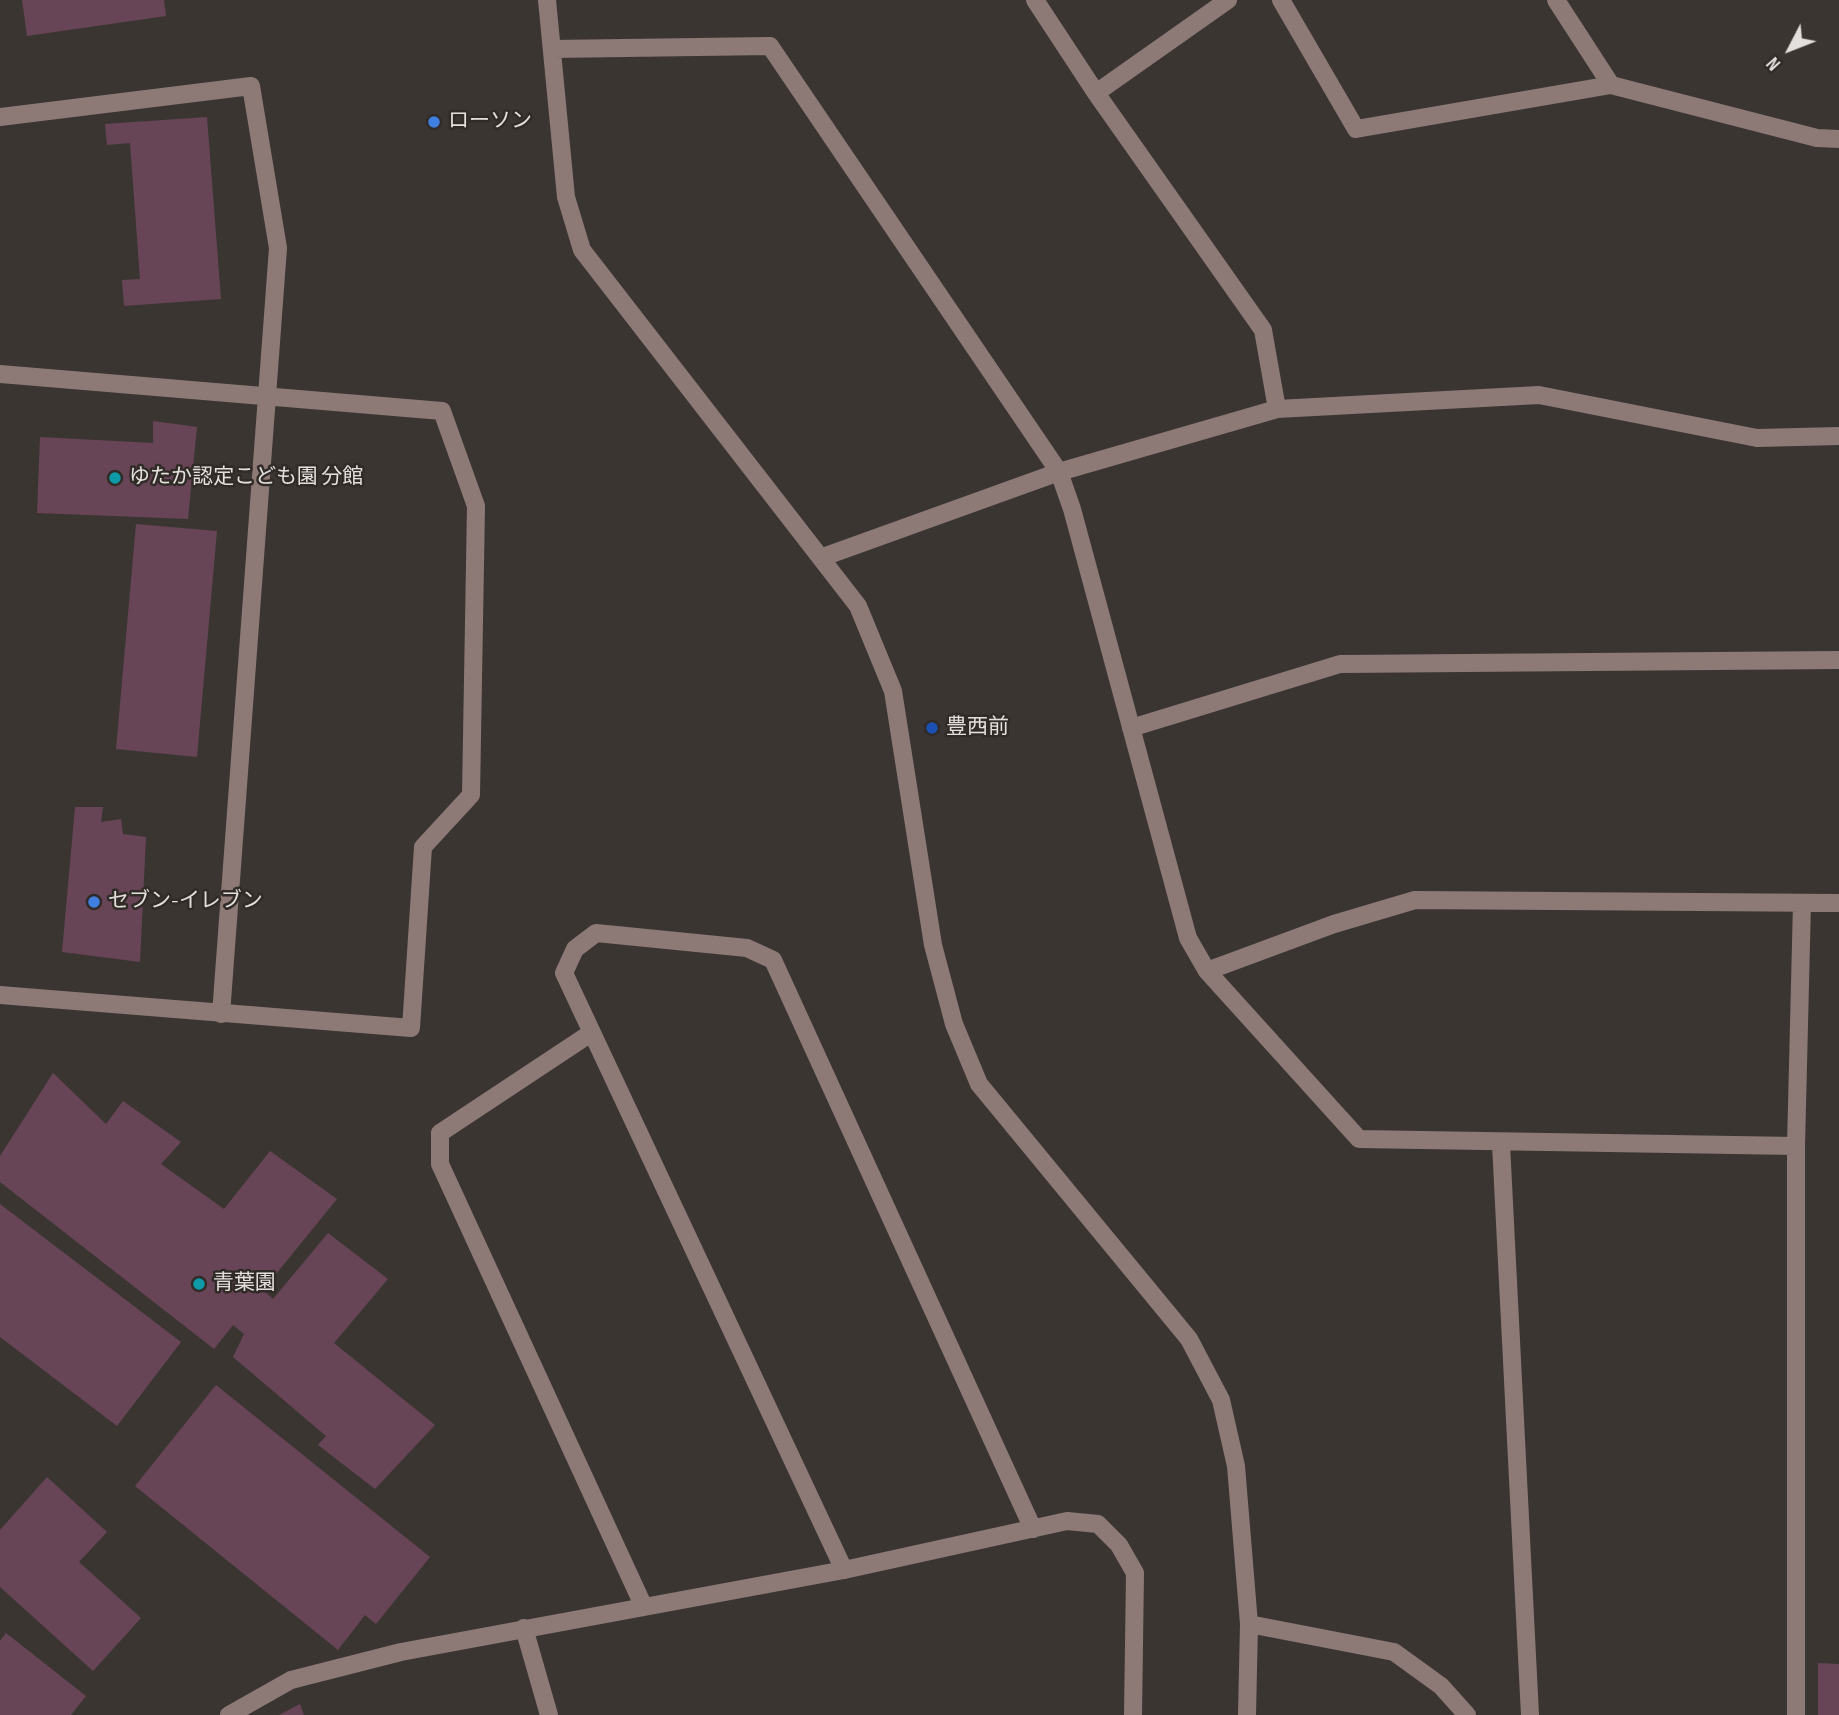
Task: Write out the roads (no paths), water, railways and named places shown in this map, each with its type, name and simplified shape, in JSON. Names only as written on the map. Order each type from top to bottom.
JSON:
[{"type":"street","points":[[547,0],[566,197],[582,250],[823,557],[858,606],[893,691],[933,945],[954,1024],[979,1084],[1189,1339],[1221,1400],[1236,1466],[1249,1624],[1247,1715]]},
{"type":"street","points":[[1035,0],[1096,93],[1263,330],[1278,409]]},
{"type":"street","points":[[1096,93],[1228,0]]},
{"type":"street","points":[[1280,0],[1356,129],[1611,85],[1816,138],[1839,139]]},
{"type":"street","points":[[1556,0],[1611,85]]},
{"type":"street","points":[[552,49],[770,46],[1059,472],[1072,509],[1188,938],[1208,971],[1359,1139],[1796,1146]]},
{"type":"street","points":[[0,117],[251,86],[278,247],[221,1014]]},
{"type":"street","points":[[0,374],[442,411],[476,506],[471,794],[423,847],[411,1028],[0,995]]},
{"type":"street","points":[[823,557],[1059,472],[1278,409],[1539,396],[1757,438],[1839,436]]},
{"type":"street","points":[[1131,727],[1340,664],[1839,660]]},
{"type":"street","points":[[1208,971],[1334,923],[1415,900],[1839,903]]},
{"type":"street","points":[[1796,1715],[1796,1146],[1802,903]]},
{"type":"street","points":[[844,1570],[564,973],[575,950],[596,933],[747,948],[773,960],[1033,1529]]},
{"type":"street","points":[[591,1033],[440,1133],[440,1164],[643,1605]]},
{"type":"street","points":[[1501,1143],[1530,1715]]},
{"type":"street","points":[[229,1715],[290,1680],[401,1652],[643,1605],[844,1570],[1067,1521],[1098,1524],[1119,1545],[1135,1573],[1133,1715]]},
{"type":"street","points":[[1249,1624],[1394,1652],[1441,1686],[1467,1715]]},
{"type":"street","points":[[524,1628],[549,1715]]},
{"type":"place","name":"ローソン","points":[[434,122]]},
{"type":"place","name":"ゆたか認定こども園 分館","points":[[115,478]]},
{"type":"place","name":"豊西前","points":[[932,728]]},
{"type":"place","name":"セブン-イレブン","points":[[94,902]]},
{"type":"place","name":"青葉園","points":[[199,1284]]}]
